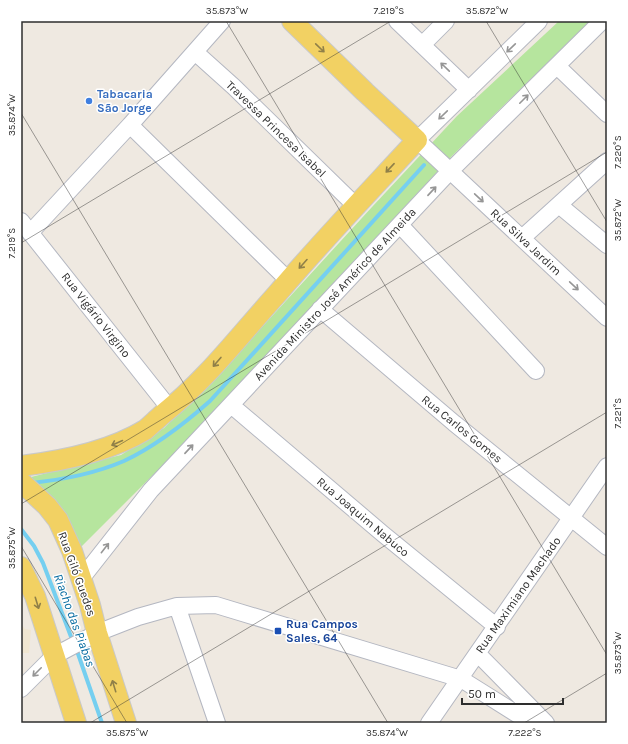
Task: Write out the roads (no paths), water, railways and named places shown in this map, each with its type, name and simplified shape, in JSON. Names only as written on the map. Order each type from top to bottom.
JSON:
[{"type":"main road","points":[[21,466],[47,463],[80,456],[114,445],[144,430],[170,409],[197,385],[288,280],[356,206],[419,142],[292,21]]},
{"type":"main road","name":"Rua Giló Guedes","points":[[21,482],[47,506],[58,520],[72,551],[126,723]]},
{"type":"main road","points":[[21,567],[35,596],[76,723]]},
{"type":"street","points":[[26,227],[130,125],[222,21]]},
{"type":"street","points":[[397,21],[468,90]]},
{"type":"street","points":[[422,45],[446,21]]},
{"type":"street","points":[[419,142],[468,90],[539,21]]},
{"type":"street","name":"Avenida Ministro José Américo de Almeida","points":[[81,579],[151,490],[400,225],[447,168],[557,66],[602,21]]},
{"type":"street","name":"Travessa Princesa Isabel","points":[[195,52],[234,87],[356,206]]},
{"type":"street","points":[[557,66],[607,114]]},
{"type":"street","points":[[130,125],[288,280]]},
{"type":"street","name":"Rua Silva Jardim","points":[[419,142],[607,318]]},
{"type":"street","points":[[522,238],[607,161]]},
{"type":"street","points":[[559,205],[607,245]]},
{"type":"street","points":[[400,225],[536,371]]},
{"type":"street","name":"Rua Vigário Virgino","points":[[26,227],[170,409]]},
{"type":"street","name":"Rua Carlos Gomes","points":[[320,310],[454,423],[607,547]]},
{"type":"street","name":"Rua Joaquim Nabuco","points":[[230,405],[383,534],[497,627]]},
{"type":"street","name":"Rua Maximiano Machado","points":[[429,723],[461,679],[607,466]]},
{"type":"street","points":[[21,689],[54,656],[97,633],[177,606],[216,606],[461,679],[531,723]]},
{"type":"street","points":[[177,606],[217,723]]},
{"type":"street","points":[[478,654],[546,723]]},
{"type":"waterway","points":[[31,483],[78,475],[102,469],[124,461],[147,449],[190,418],[210,401],[424,165]]},
{"type":"waterway","name":"Riacho das Piabas","points":[[21,529],[34,546],[43,563],[73,642]]},
{"type":"waterway","name":"Riacho das Piabas","points":[[76,648],[102,723]]},
{"type":"place","name":"Tabacaria São Jorge","points":[[89,101]]},
{"type":"place","name":"Rua Campos Sales, 64","points":[[278,631]]}]
